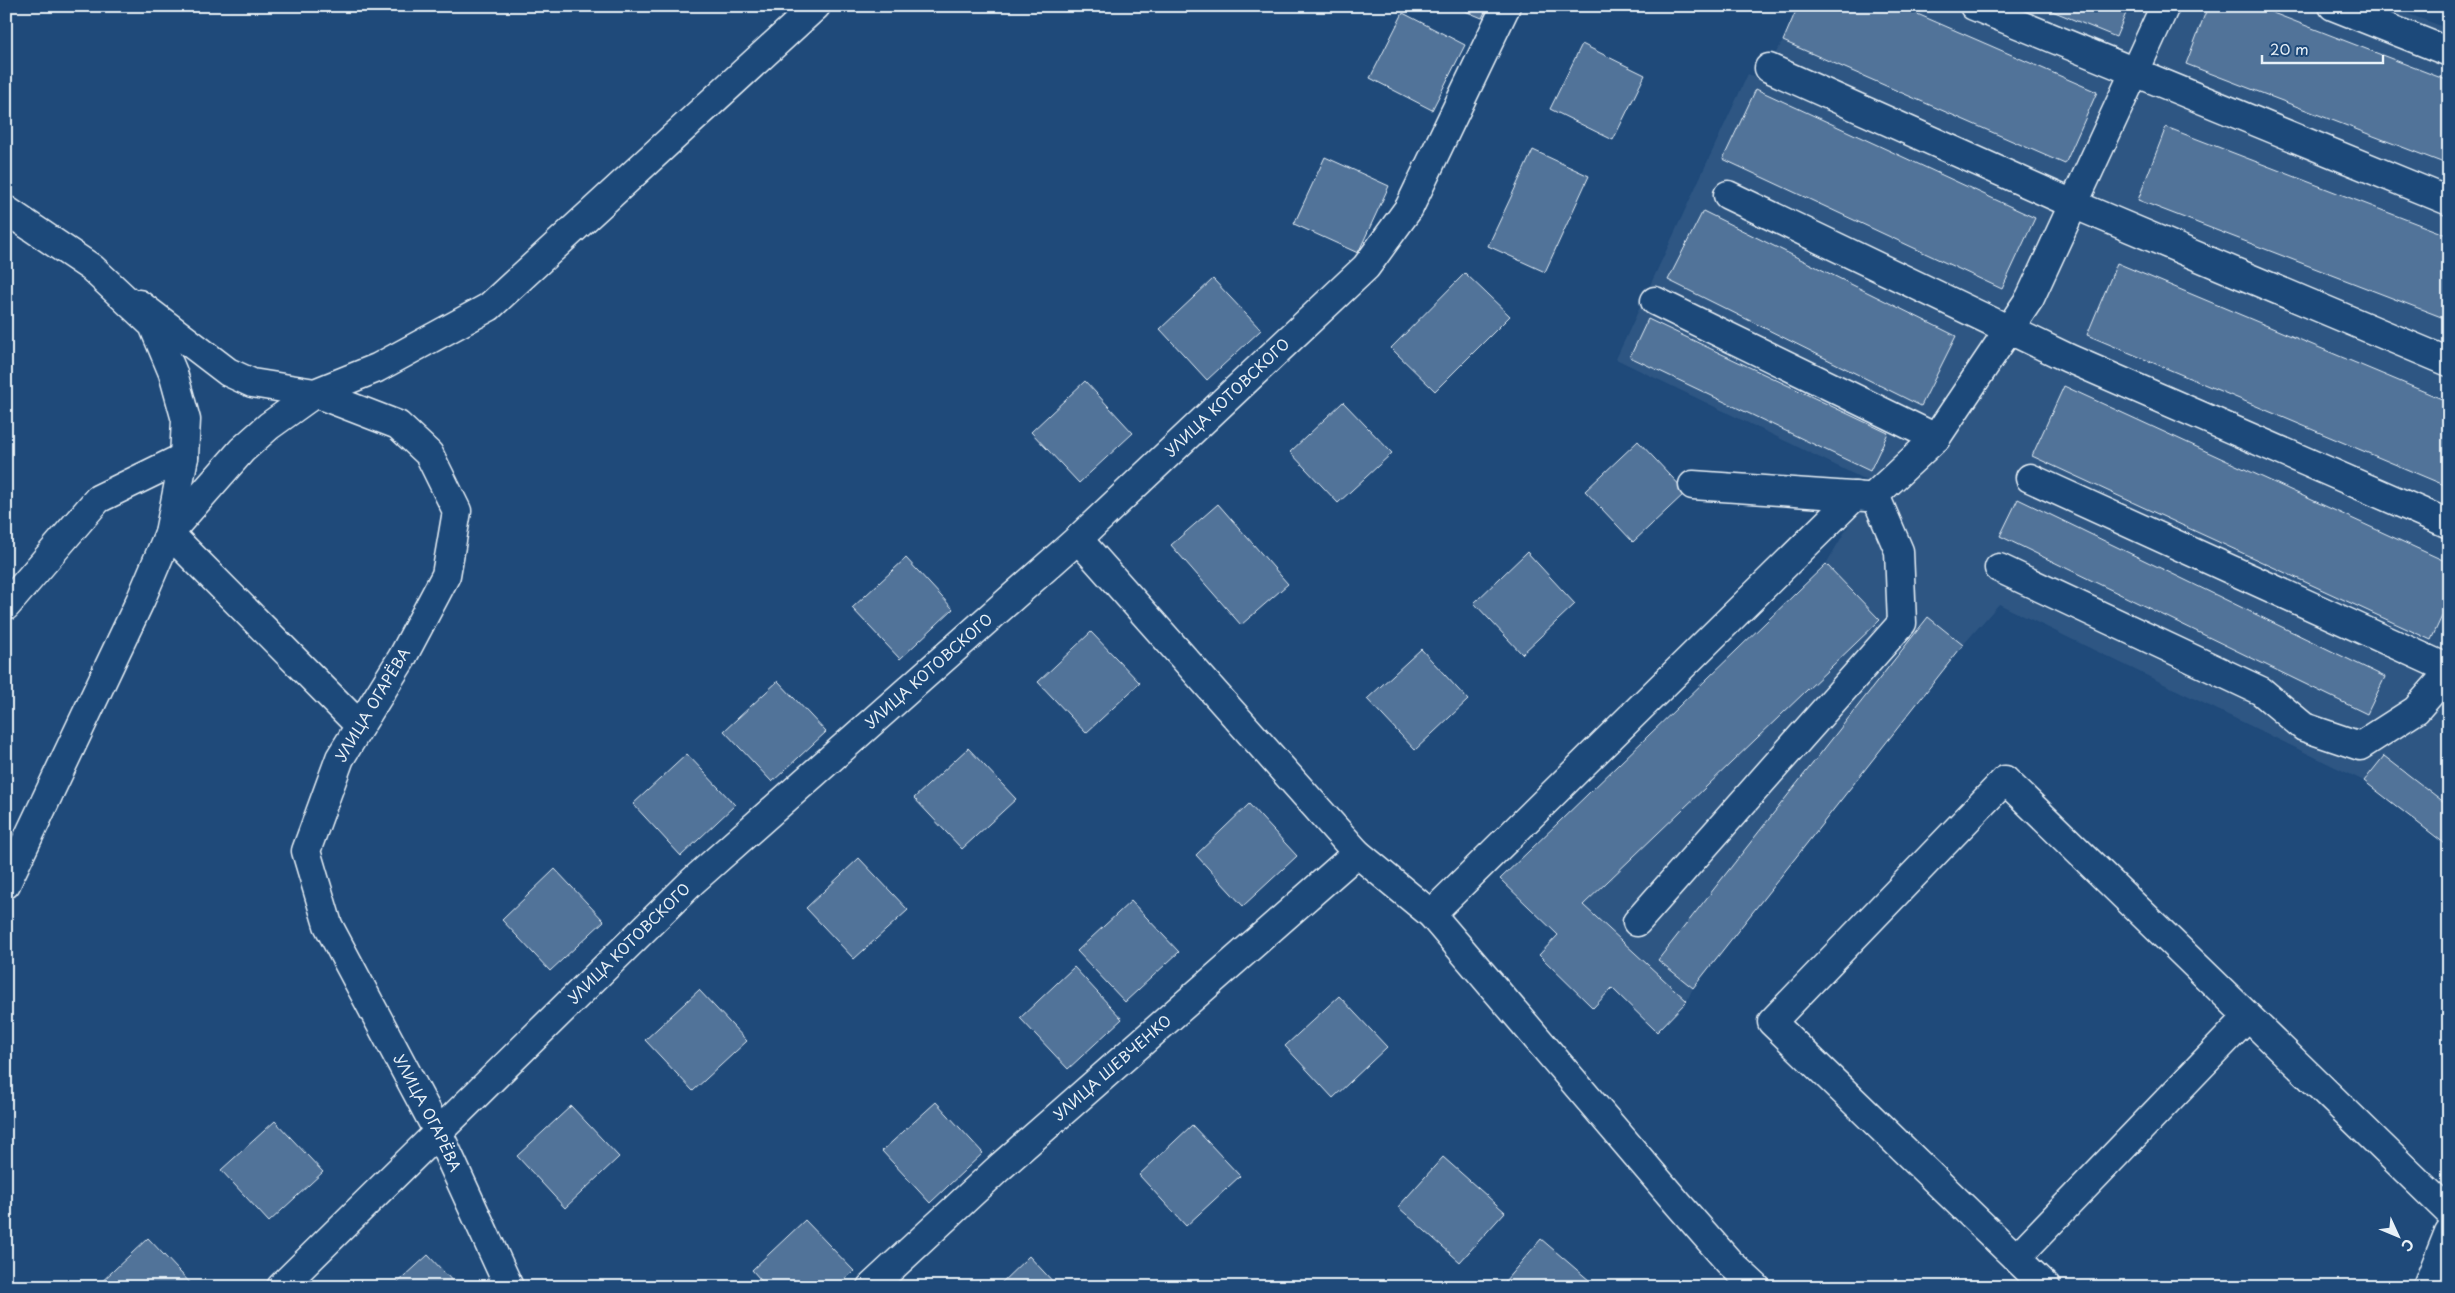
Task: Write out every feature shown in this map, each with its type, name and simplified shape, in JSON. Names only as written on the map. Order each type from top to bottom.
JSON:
[{"type":"main road","points":[[169,533],[242,450],[269,426],[315,394],[377,368],[489,307],[816,6]]},
{"type":"main road","name":"УЛИЦА КОТОВСКОГО","points":[[281,1287],[693,881],[1078,539],[1366,267],[1409,208],[1506,6]]},
{"type":"main road","points":[[1974,6],[2449,201]]},
{"type":"main road","points":[[1431,914],[1865,496],[1936,438],[2030,298],[2165,6]]},
{"type":"main road","points":[[2333,6],[2449,52]]},
{"type":"main road","points":[[1769,68],[2073,204],[2449,362]]},
{"type":"main road","points":[[1728,195],[2068,358],[2449,524]]},
{"type":"main road","points":[[6,210],[92,268],[153,325],[173,374],[186,420],[184,457],[169,533],[141,599],[6,884]]},
{"type":"main road","name":"УЛИЦА ОГАРЁВА","points":[[92,268],[228,372],[252,383],[315,394],[398,425],[429,454],[458,511],[446,575],[402,658],[340,758],[306,851],[328,925],[438,1132],[508,1287]]},
{"type":"main road","points":[[1655,301],[1936,438]]},
{"type":"main road","points":[[6,606],[98,499],[184,457]]},
{"type":"main road","points":[[1999,568],[2261,691],[2304,727],[2360,746],[2416,710],[2449,671],[2030,478]]},
{"type":"main road","points":[[1693,485],[1865,496]]},
{"type":"main road","points":[[1637,922],[1902,622],[1898,551],[1865,496]]},
{"type":"main road","points":[[169,533],[360,726]]},
{"type":"main road","points":[[1078,539],[1357,853],[1431,914],[1679,1206],[1730,1262],[1756,1287]]},
{"type":"main road","points":[[2046,1287],[1772,1022],[2005,780],[2449,1212]]},
{"type":"main road","name":"УЛИЦА ШЕВЧЕНКО","points":[[871,1287],[999,1168],[1357,853]]},
{"type":"main road","points":[[2016,1258],[2248,1017]]},
{"type":"main road","points":[[2427,1287],[2449,1232]]},
{"type":"shaded area","points":[[1798,6],[2387,6],[2449,29],[2449,847],[2364,781],[1999,604],[1963,645],[1693,988],[1687,1001],[1657,1032],[1612,989],[1593,1008],[1539,955],[1558,935],[1500,879],[1826,564],[1865,497],[1870,482],[1616,359],[1748,74],[1760,79],[1783,41]]},
{"type":"building","points":[[1453,6],[1488,6],[1482,18]]},
{"type":"building","points":[[1798,6],[1899,6],[2097,92],[2065,164],[1783,41]]},
{"type":"building","points":[[2040,6],[2129,6],[2116,37]]},
{"type":"building","points":[[2208,6],[2255,6],[2449,81],[2449,165],[2186,64]]},
{"type":"building","points":[[1403,13],[1465,45],[1432,110],[1370,78]]},
{"type":"building","points":[[1582,44],[1645,75],[1613,140],[1550,109]]},
{"type":"building","points":[[1756,89],[2035,218],[2002,289],[1723,159]]},
{"type":"building","points":[[2166,127],[2449,236],[2449,320],[2138,200]]},
{"type":"building","points":[[1533,150],[1589,176],[1545,272],[1488,246]]},
{"type":"building","points":[[1325,157],[1389,186],[1358,253],[1294,224]]},
{"type":"building","points":[[1703,211],[1956,336],[1921,406],[1668,280]]},
{"type":"building","points":[[2117,263],[2449,402],[2449,487],[2087,335]]},
{"type":"building","points":[[1465,273],[1510,316],[1435,391],[1391,348]]},
{"type":"building","points":[[1213,279],[1261,330],[1207,380],[1160,329]]},
{"type":"building","points":[[1648,319],[1888,433],[1870,471],[1630,357]]},
{"type":"building","points":[[1085,381],[1133,433],[1079,483],[1031,432]]},
{"type":"building","points":[[2064,386],[2449,563],[2449,601],[2431,640],[2032,456]]},
{"type":"building","points":[[1343,402],[1392,453],[1338,503],[1290,452]]},
{"type":"building","points":[[1638,441],[1686,492],[1633,542],[1585,491]]},
{"type":"building","points":[[2018,499],[2385,677],[2367,714],[2000,536]]},
{"type":"building","points":[[1218,504],[1288,584],[1241,625],[1171,545]]},
{"type":"building","points":[[1527,552],[1575,604],[1522,654],[1474,603]]},
{"type":"building","points":[[906,558],[953,609],[900,659],[852,608]]},
{"type":"building","points":[[1826,564],[1880,620],[1583,905],[1687,1001],[1657,1032],[1612,988],[1593,1008],[1539,955],[1558,935],[1500,879]]},
{"type":"building","points":[[1928,617],[1963,645],[1693,988],[1658,960]]},
{"type":"building","points":[[1091,632],[1140,683],[1086,733],[1038,682]]},
{"type":"building","points":[[1421,649],[1468,700],[1415,750],[1367,699]]},
{"type":"building","points":[[778,681],[826,732],[772,782],[724,731]]},
{"type":"building","points":[[968,748],[1016,799],[962,849],[914,798]]},
{"type":"building","points":[[687,754],[735,805],[681,856],[633,804]]},
{"type":"building","points":[[2384,756],[2449,806],[2449,847],[2364,781]]},
{"type":"building","points":[[1249,804],[1297,856],[1243,906],[1196,855]]},
{"type":"building","points":[[859,858],[908,910],[854,959],[806,908]]},
{"type":"building","points":[[555,869],[604,921],[550,971],[502,920]]},
{"type":"building","points":[[1131,901],[1179,952],[1125,1002],[1077,951]]},
{"type":"building","points":[[1074,967],[1122,1019],[1068,1069],[1020,1018]]},
{"type":"building","points":[[699,990],[747,1041],[693,1091],[645,1040]]},
{"type":"building","points":[[1339,996],[1387,1047],[1333,1098],[1285,1046]]},
{"type":"building","points":[[936,1102],[983,1153],[930,1203],[882,1151]]},
{"type":"building","points":[[571,1106],[619,1157],[565,1208],[517,1156]]},
{"type":"building","points":[[275,1121],[323,1172],[269,1222],[221,1170]]},
{"type":"building","points":[[1192,1125],[1240,1176],[1186,1226],[1139,1175]]},
{"type":"building","points":[[1443,1157],[1505,1212],[1460,1262],[1398,1207]]},
{"type":"building","points":[[805,1220],[854,1271],[837,1287],[767,1287],[752,1270]]},
{"type":"building","points":[[148,1238],[194,1287],[96,1287]]},
{"type":"building","points":[[1541,1239],[1597,1287],[1500,1287]]},
{"type":"building","points":[[428,1255],[458,1287],[393,1287]]},
{"type":"building","points":[[1029,1256],[1058,1287],[997,1287]]}]
